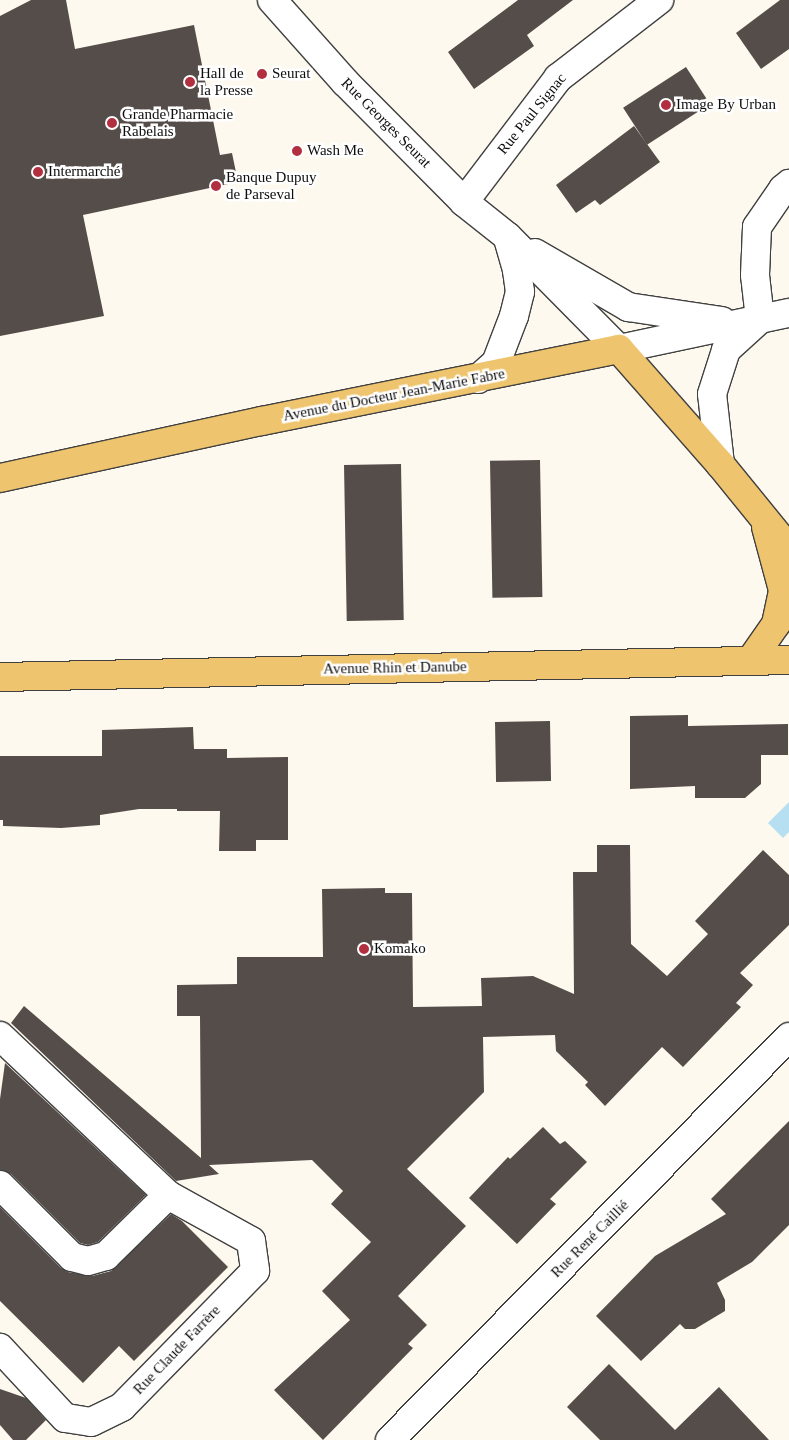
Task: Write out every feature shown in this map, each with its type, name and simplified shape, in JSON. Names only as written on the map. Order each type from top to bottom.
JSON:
[{"type":"main road","name":"Avenue du Docteur Jean-Marie Fabre","points":[[0,478],[262,421],[478,379],[619,349]]},
{"type":"main road","name":"Rue Georges Seurat","points":[[619,349],[720,464],[789,549]]},
{"type":"main road","name":"Rue Georges Seurat","points":[[751,660],[776,624],[783,590],[763,515]]},
{"type":"main road","name":"Avenue Rhin et Danube","points":[[0,677],[789,660]]},
{"type":"street","name":"Rue Georges Seurat","points":[[272,0],[345,82],[464,202],[508,237],[619,349]]},
{"type":"street","name":"Rue Paul Signac","points":[[464,202],[558,78],[659,0]]},
{"type":"street","points":[[720,464],[712,394],[726,350],[749,321],[758,227],[783,189],[789,184]]},
{"type":"street","name":"Rue Georges Seurat","points":[[508,237],[628,306],[749,321]]},
{"type":"street","points":[[478,379],[496,364],[514,316],[520,292],[518,270],[508,237]]},
{"type":"street","name":"Avenue du Docteur Jean-Marie Fabre","points":[[619,349],[789,313]]},
{"type":"street","name":"Rue Claude Farrère","points":[[0,1036],[168,1195],[251,1241],[254,1270],[122,1406],[91,1422],[65,1418],[0,1348]]},
{"type":"street","name":"Rue René Caillié","points":[[390,1440],[789,1037]]},
{"type":"street","points":[[0,1185],[72,1257],[88,1261],[106,1256],[168,1195]]},
{"type":"water","points":[[789,802],[789,832],[783,838],[768,823]]},
{"type":"building","points":[[31,0],[66,0],[75,49],[194,25],[220,155],[232,153],[238,182],[83,215],[104,316],[0,336],[0,16]]},
{"type":"building","points":[[518,0],[573,0],[527,35],[534,46],[474,89],[448,52]]},
{"type":"building","points":[[780,0],[789,0],[789,49],[761,69],[736,33]]},
{"type":"building","points":[[686,67],[710,104],[647,145],[623,108]]},
{"type":"building","points":[[634,126],[660,162],[600,205],[595,200],[576,213],[556,185]]},
{"type":"building","points":[[540,460],[542,597],[492,598],[490,461]]},
{"type":"building","points":[[401,464],[404,620],[347,621],[344,465]]},
{"type":"building","points":[[688,715],[688,726],[788,724],[788,755],[761,755],[761,784],[745,798],[695,798],[695,786],[630,789],[630,716]]},
{"type":"building","points":[[550,721],[551,781],[496,782],[495,722]]},
{"type":"building","points":[[193,727],[194,749],[227,749],[227,758],[288,757],[288,840],[256,840],[256,851],[219,851],[220,811],[139,809],[100,815],[100,825],[61,828],[3,826],[3,820],[0,820],[0,756],[102,756],[102,730]]},
{"type":"building","points":[[597,845],[630,845],[631,944],[667,976],[708,934],[695,921],[763,850],[789,875],[789,925],[740,973],[753,985],[736,1003],[741,1007],[683,1067],[662,1047],[605,1106],[585,1085],[588,1082],[556,1051],[555,1035],[483,1037],[484,1092],[407,1169],[466,1226],[398,1296],[427,1325],[408,1344],[413,1348],[323,1440],[274,1390],[350,1320],[322,1291],[371,1242],[331,1204],[343,1191],[312,1160],[209,1165],[219,1174],[176,1181],[11,1023],[24,1006],[201,1158],[200,1016],[177,1016],[177,985],[237,984],[237,957],[323,957],[322,889],[385,888],[385,893],[412,893],[413,1007],[482,1006],[481,978],[533,976],[574,994],[573,872],[597,872]]},
{"type":"building","points":[[5,1063],[146,1195],[98,1242],[88,1245],[80,1243],[11,1174],[0,1170],[0,1099]]},
{"type":"building","points":[[789,1121],[789,1225],[752,1262],[717,1283],[725,1300],[725,1311],[695,1329],[685,1329],[680,1324],[641,1361],[596,1316],[655,1256],[726,1214],[711,1199]]},
{"type":"building","points":[[543,1127],[560,1144],[565,1141],[587,1162],[550,1199],[556,1204],[517,1244],[469,1198],[508,1157],[510,1159]]},
{"type":"building","points":[[0,1207],[61,1268],[68,1272],[92,1276],[111,1271],[171,1214],[182,1221],[228,1267],[134,1361],[119,1346],[83,1383],[0,1301]]},
{"type":"building","points":[[609,1364],[675,1430],[719,1387],[769,1440],[600,1440],[567,1407]]},
{"type":"building","points":[[0,1389],[26,1398],[46,1420],[26,1440],[13,1440],[0,1425]]},
{"type":"place","name":"Seurat","points":[[262,74]]},
{"type":"place","name":"Hall de la Presse","points":[[190,82]]},
{"type":"place","name":"Image By Urban","points":[[666,105]]},
{"type":"place","name":"Grande Pharmacie Rabelais","points":[[112,123]]},
{"type":"place","name":"Wash Me","points":[[297,151]]},
{"type":"place","name":"Intermarché","points":[[38,172]]},
{"type":"place","name":"Banque Dupuy de Parseval","points":[[216,186]]},
{"type":"place","name":"Komako","points":[[364,949]]}]
